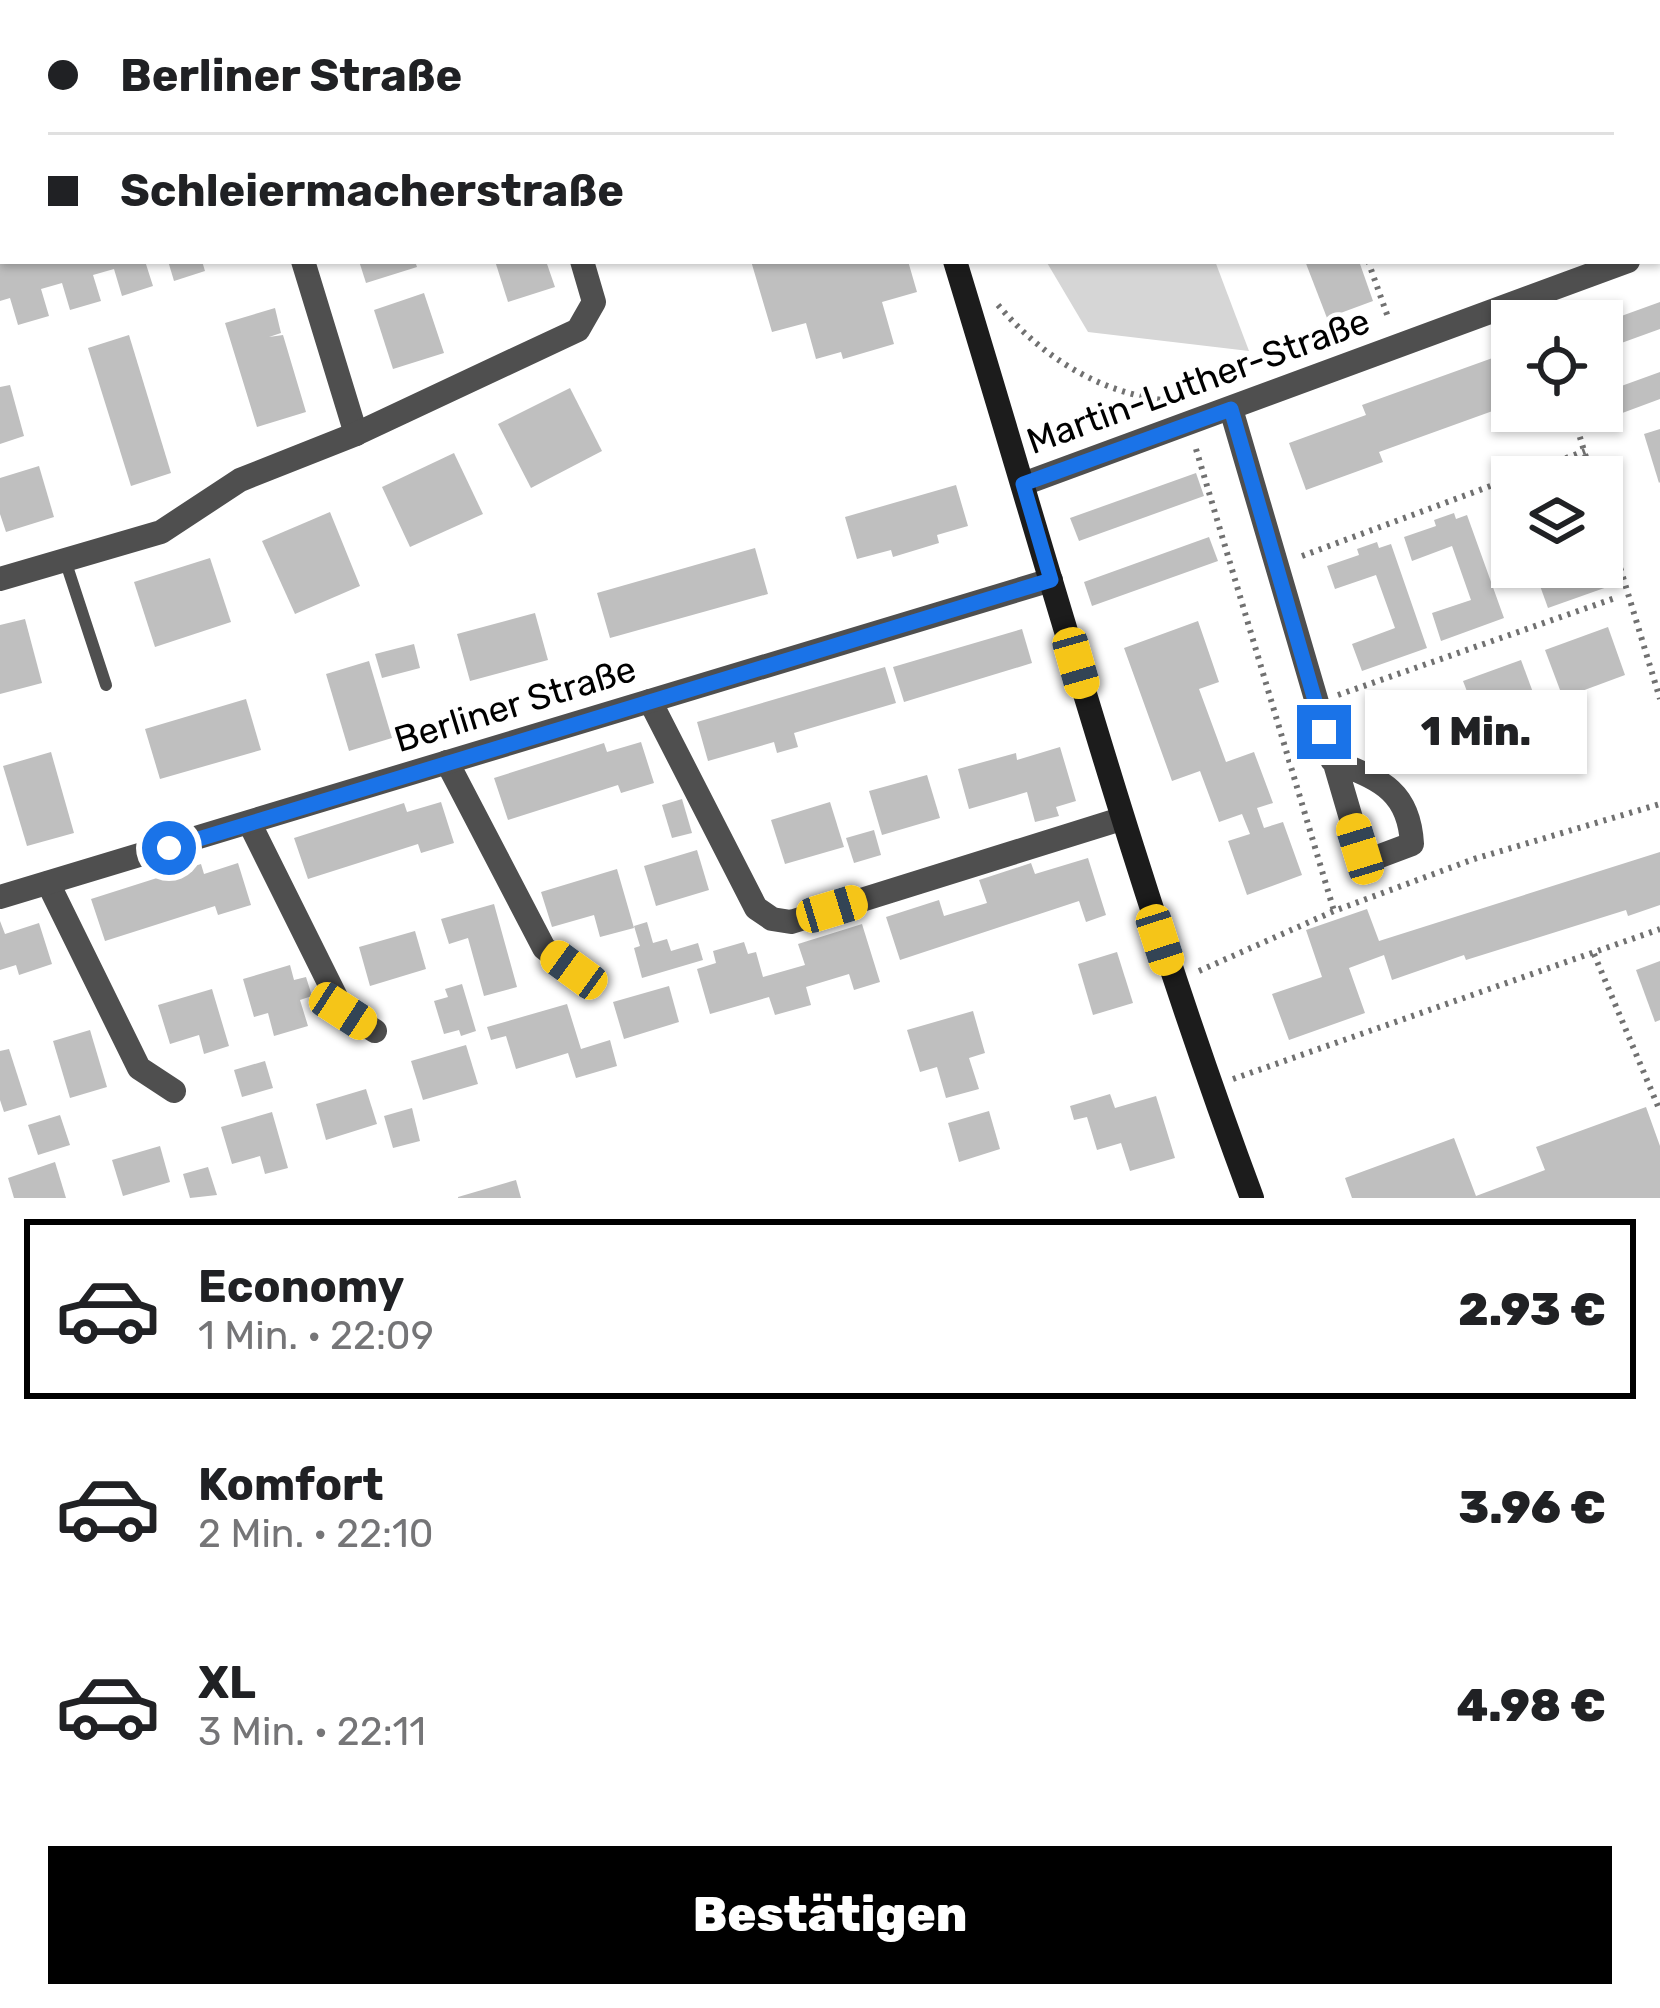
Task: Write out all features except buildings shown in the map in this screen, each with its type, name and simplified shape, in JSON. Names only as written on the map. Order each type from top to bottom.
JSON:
[{"type":"street","points":[[304,264],[356,434]]},
{"type":"street","points":[[0,579],[161,532],[240,480],[356,434],[578,330],[594,302],[585,264]]},
{"type":"street","points":[[956,264],[1121,819],[1173,981],[1252,1198]]},
{"type":"street","name":"Martin-Luther-Straße","points":[[1023,484],[1184,413],[1231,409],[1620,264]]},
{"type":"street","points":[[1231,409],[1332,760]]},
{"type":"street","name":"Berliner Straße","points":[[0,897],[447,762],[606,705],[650,701],[830,639],[1051,580]]},
{"type":"street","points":[[650,701],[756,908],[772,919],[791,922],[1121,819]]},
{"type":"street","points":[[447,762],[544,948],[574,970]]},
{"type":"street","points":[[250,824],[343,1011],[375,1031]]},
{"type":"street","points":[[48,883],[139,1068],[174,1091]]},
{"type":"lane","points":[[65,560],[106,685]]},
{"type":"path","name":"Martin-Luther-Straße","points":[[1370,264],[1398,346]]},
{"type":"path","points":[[991,296],[1020,331],[1075,372],[1184,413],[1334,911]]},
{"type":"path","points":[[1579,432],[1586,456]]},
{"type":"path","points":[[1571,456],[1585,451]]},
{"type":"path","points":[[1276,566],[1491,485]]},
{"type":"path","points":[[1623,578],[1660,700]]},
{"type":"path","points":[[1316,703],[1618,597]]},
{"type":"path","points":[[1173,981],[1334,911],[1474,860],[1660,804]]},
{"type":"path","points":[[1210,1087],[1660,929]]},
{"type":"path","points":[[1594,953],[1660,1111]]},
{"type":"shaded area","points":[[1048,264],[1216,264],[1249,351],[1088,332]]},
{"type":"route","points":[[169,848],[1051,580],[1023,484],[1231,409],[1324,732]]}]
